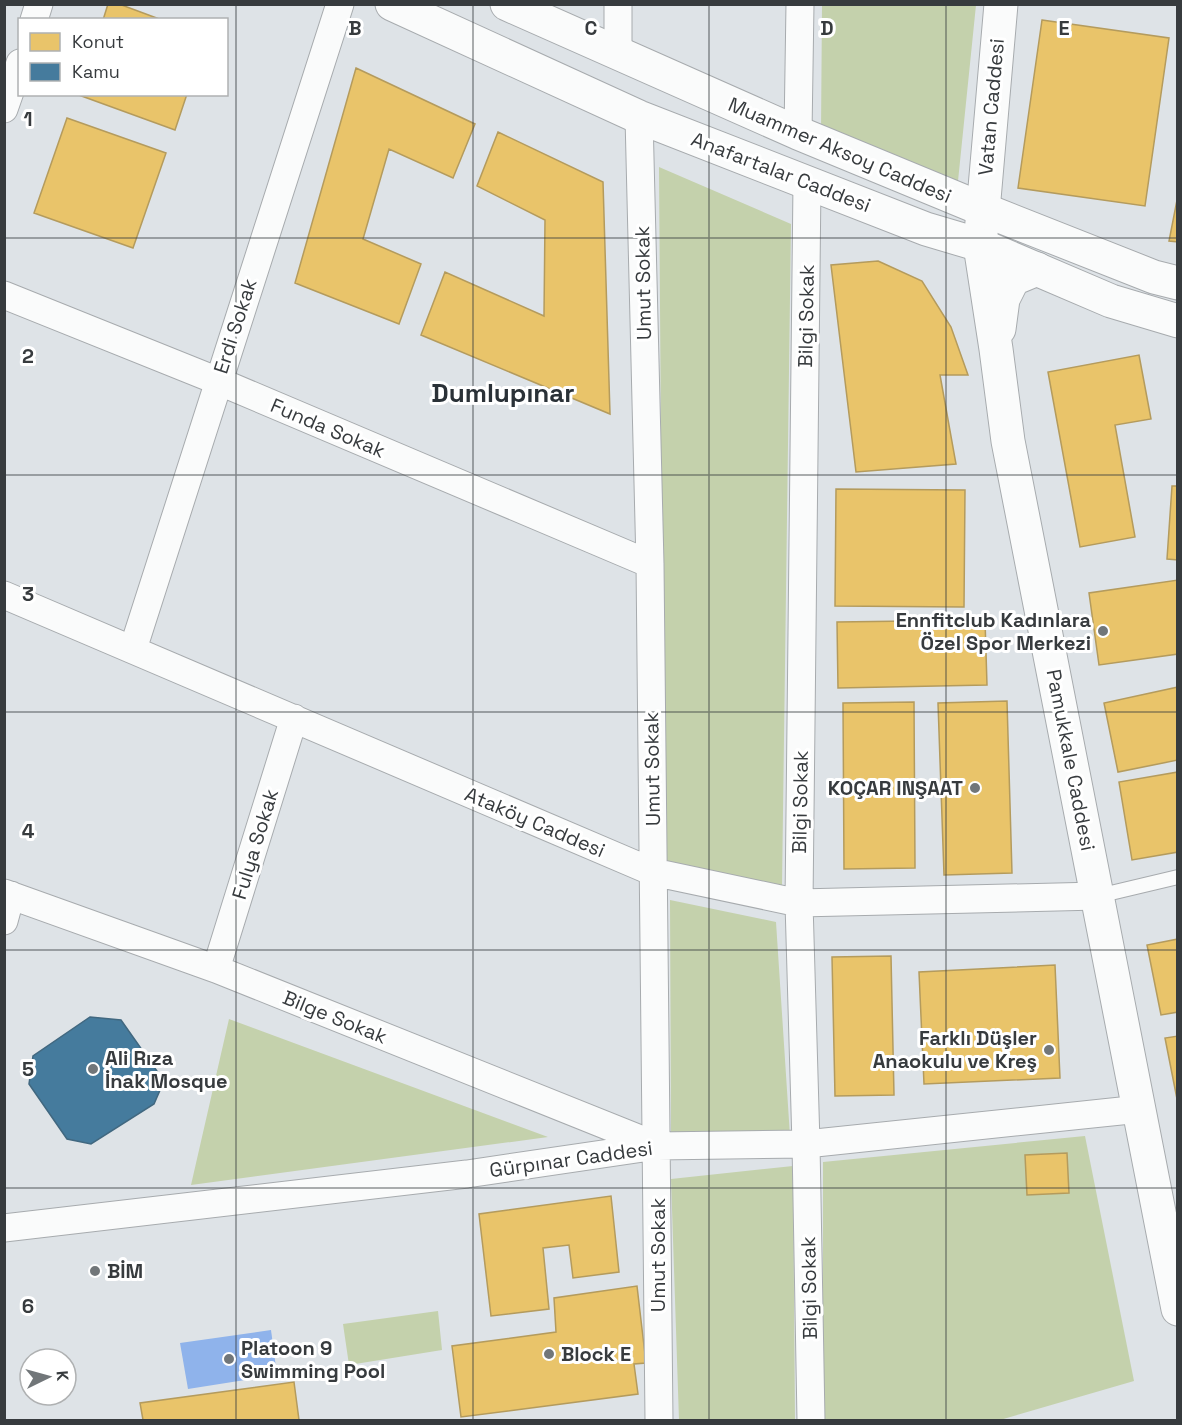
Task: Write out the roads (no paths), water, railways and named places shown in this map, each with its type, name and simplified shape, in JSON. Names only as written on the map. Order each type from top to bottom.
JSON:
[{"type":"main road","name":"Anafartalar Caddesi","points":[[392,4],[639,117],[926,229],[980,246],[1110,301],[1178,321]]},
{"type":"main road","name":"Muammer Aksoy Caddesi","points":[[507,4],[798,134],[1154,277],[1178,283]]},
{"type":"main road","name":"Vatan Caddesi","points":[[982,209],[1001,4]]},
{"type":"main road","name":"Pamukkale Caddesi","points":[[982,209],[980,246],[1008,441],[1178,1309]]},
{"type":"main road","points":[[996,349],[1003,299],[1013,279],[1037,269]]},
{"type":"street","name":"Erdi Sokak","points":[[133,649],[340,4]]},
{"type":"street","points":[[618,4],[618,55]]},
{"type":"street","points":[[798,134],[800,4]]},
{"type":"street","points":[[4,109],[18,69]]},
{"type":"street","name":"Umut Sokak","points":[[639,117],[650,564],[659,1420]]},
{"type":"street","name":"Bilgi Sokak","points":[[807,183],[799,903],[806,1144],[810,1420]]},
{"type":"street","name":"Funda Sokak","points":[[4,295],[218,381],[650,564]]},
{"type":"street","name":"Ataköy Caddesi","points":[[4,595],[653,872],[799,903],[1098,896]]},
{"type":"street","name":"Fulya Sokak","points":[[216,969],[294,718]]},
{"type":"street","points":[[4,921],[8,894]]},
{"type":"street","name":"Bilge Sokak","points":[[8,894],[216,969],[657,1146]]},
{"type":"street","name":"Gürpınar Caddesi","points":[[4,1228],[455,1175],[657,1146],[806,1144],[1140,1109]]},
{"type":"lane","points":[[1098,896],[1178,877]]},
{"type":"water","name":"Platoon 9 Swimming Pool","points":[[271,1330],[277,1375],[188,1389],[180,1343]]},
{"type":"place","name":"Ennfitclub Kadınlara Özel Spor Merkezi","points":[[1103,631]]},
{"type":"place","name":"KOÇAR INŞAAT","points":[[975,788]]},
{"type":"place","name":"Farklı Düşler Anaokulu ve Kreş","points":[[1049,1050]]},
{"type":"place","name":"Ali Rıza İnak Mosque","points":[[93,1069]]},
{"type":"place","name":"BİM","points":[[95,1271]]},
{"type":"place","name":"Block E","points":[[549,1354]]},
{"type":"place","name":"Platoon 9 Swimming Pool","points":[[229,1359]]},
{"type":"district","name":"Dumlupınar","points":[[503,393]]}]
